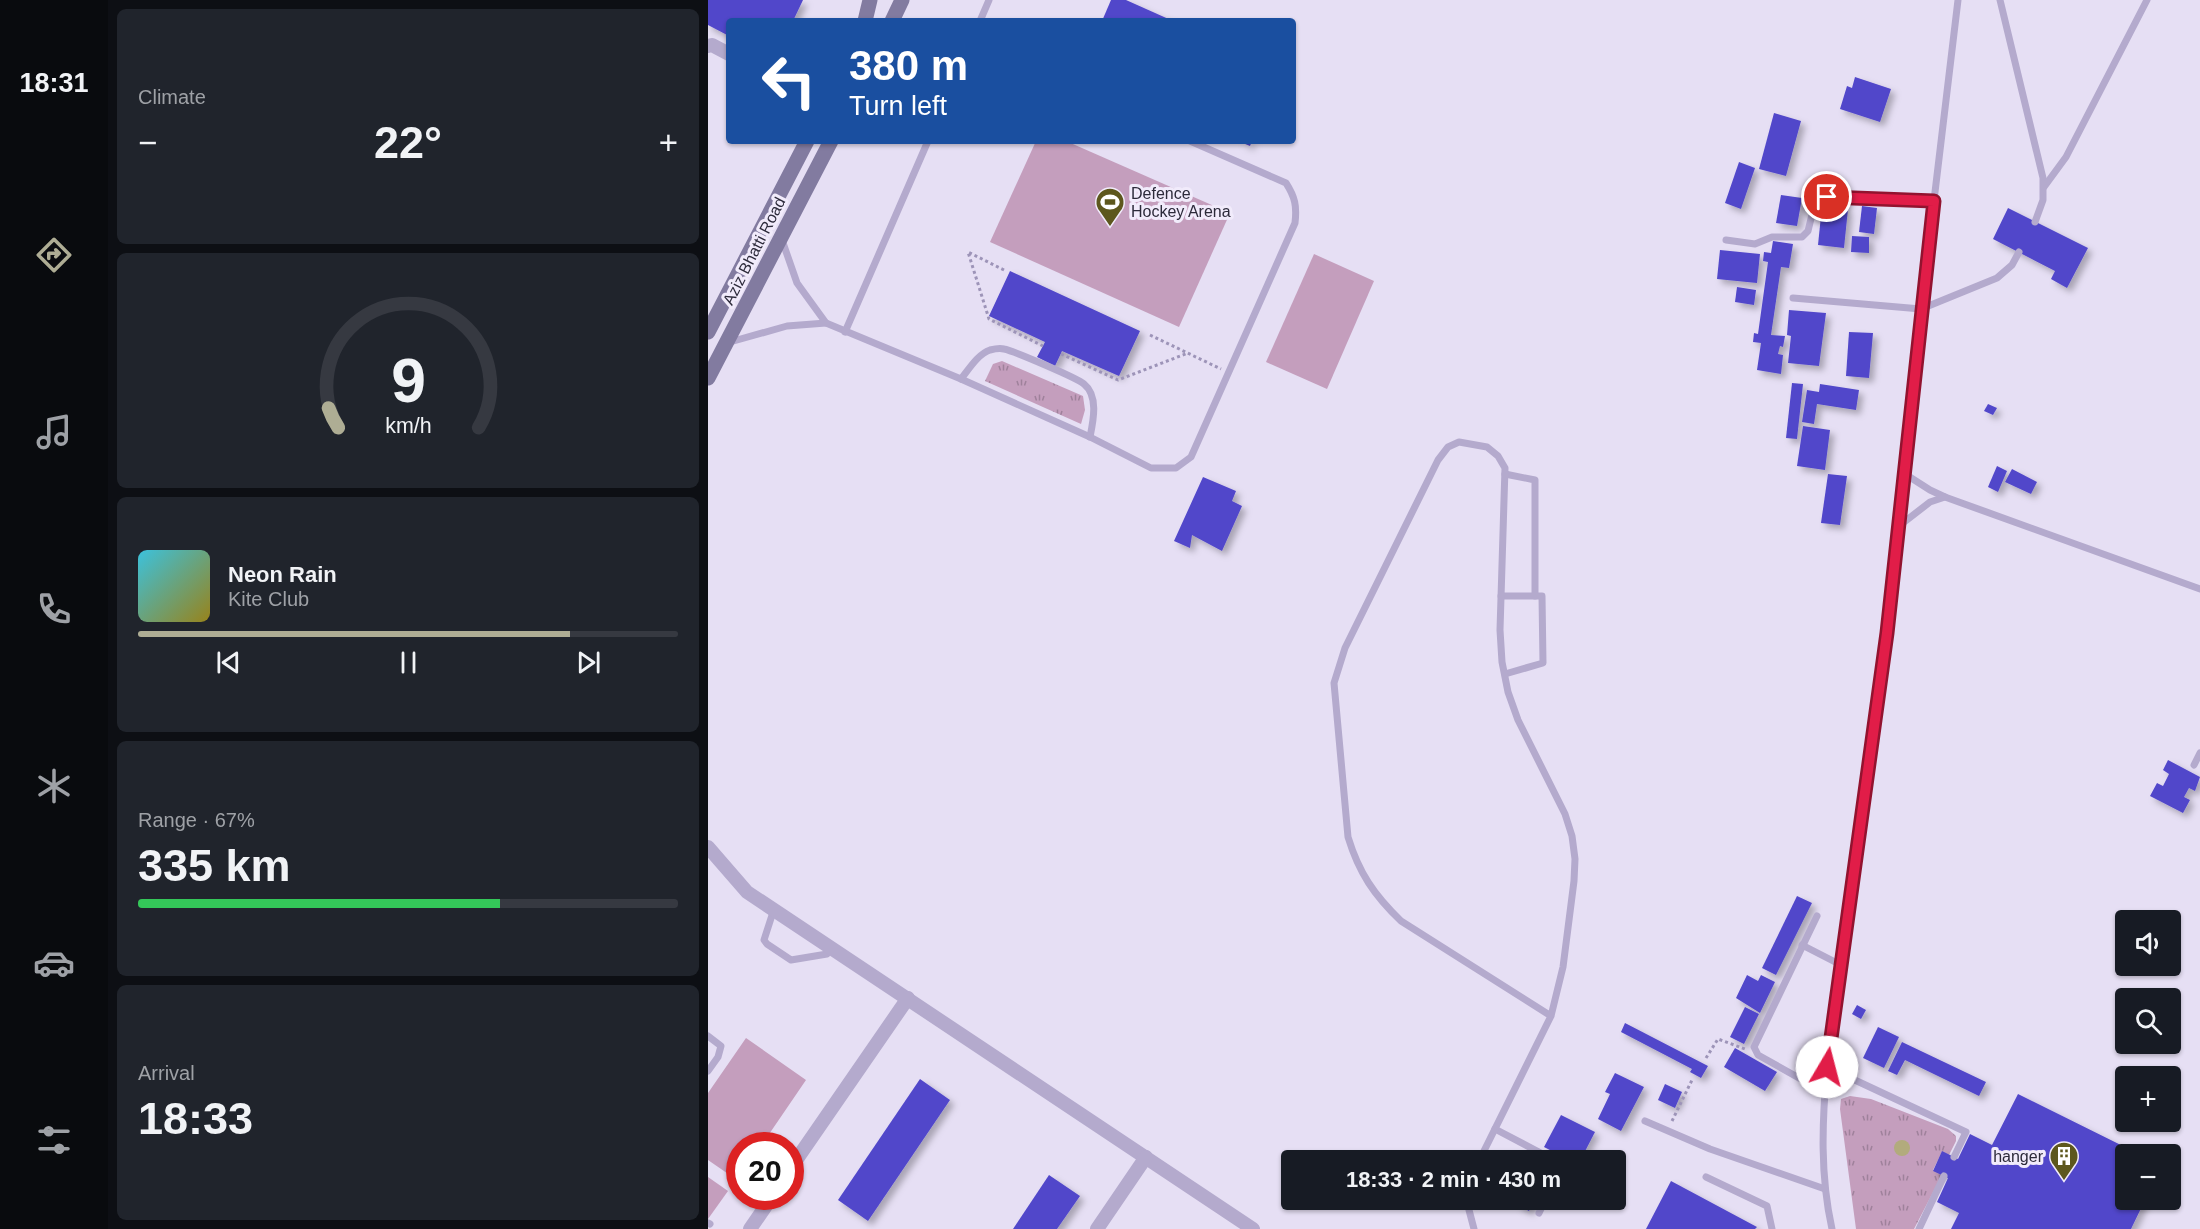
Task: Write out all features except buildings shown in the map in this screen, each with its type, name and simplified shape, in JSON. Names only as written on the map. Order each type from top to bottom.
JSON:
[{"type":"main road","points":[[866,18],[870,0]]},
{"type":"main road","points":[[893,18],[902,0]]},
{"type":"main road","name":"Aziz Bhatti Road","points":[[708,332],[805,144]]},
{"type":"main road","name":"Aziz Bhatti Road","points":[[708,378],[829,144]]},
{"type":"street","points":[[708,46],[712,45],[726,52]]},
{"type":"street","points":[[708,847],[747,892],[1253,1229]]},
{"type":"street","points":[[804,1149],[908,998]]},
{"type":"street","points":[[1097,1229],[1146,1157]]},
{"type":"street","points":[[750,1229],[763,1210]]},
{"type":"lane","points":[[981,18],[989,0]]},
{"type":"lane","points":[[1832,1229],[1825,1189],[1822,1133],[1824,1092],[1887,633],[1958,0]]},
{"type":"lane","points":[[2000,0],[2044,187],[2041,210],[2035,222]]},
{"type":"lane","points":[[2044,187],[2066,157],[2147,0]]},
{"type":"lane","points":[[845,332],[927,144]]},
{"type":"lane","points":[[782,238],[797,283],[826,323],[961,379],[1151,468],[1176,468],[1191,457],[1295,223],[1297,206],[1286,183],[1197,144]]},
{"type":"lane","points":[[1726,240],[1755,244],[1772,237],[1802,237],[1808,231],[1815,202],[1827,197],[1934,201]]},
{"type":"lane","points":[[1793,298],[1922,309],[1997,278],[2012,265],[2019,252]]},
{"type":"lane","points":[[726,343],[787,326],[826,323]]},
{"type":"lane","points":[[961,379],[972,365],[989,350],[1002,348],[1044,366],[1085,385],[1090,393],[1094,416],[1090,438]]},
{"type":"lane","points":[[1484,1150],[1551,1016],[1563,967],[1575,859],[1572,836],[1565,813],[1518,720],[1504,674],[1500,630],[1505,468],[1498,456],[1487,447],[1458,442],[1448,447],[1438,460],[1345,648],[1334,683],[1348,837],[1355,859],[1366,880],[1382,902],[1401,921],[1551,1016]]},
{"type":"lane","points":[[1504,474],[1535,480],[1534,596]]},
{"type":"lane","points":[[1905,474],[1945,497],[2200,589]]},
{"type":"lane","points":[[1899,526],[1930,502],[1945,497]]},
{"type":"lane","points":[[1501,596],[1542,596],[1543,663],[1504,674]]},
{"type":"lane","points":[[2194,765],[2200,753]]},
{"type":"lane","points":[[774,909],[764,940],[767,944],[791,960],[827,954],[831,948]]},
{"type":"lane","points":[[1817,916],[1755,1044],[1755,1051],[1758,1055],[1824,1092]]},
{"type":"lane","points":[[1802,945],[1841,965]]},
{"type":"lane","points":[[708,1036],[721,1046],[718,1057],[708,1071]]},
{"type":"lane","points":[[1827,1067],[1966,1132],[1954,1157]]},
{"type":"lane","points":[[1645,1121],[1710,1149],[1825,1189]]},
{"type":"lane","points":[[1495,1129],[1535,1150]]},
{"type":"lane","points":[[1919,1229],[1944,1176]]},
{"type":"lane","points":[[1706,1177],[1767,1206],[1772,1229]]},
{"type":"lane","points":[[1468,1210],[1474,1229]]},
{"type":"path","points":[[1004,270],[968,252],[989,319],[1043,346]]},
{"type":"path","points":[[1150,335],[1228,372]]},
{"type":"path","points":[[1061,354],[1118,380],[1188,353]]},
{"type":"path","points":[[1706,1058],[1718,1039],[1755,1051]]},
{"type":"path","points":[[1667,1131],[1692,1080]]},
{"type":"green space","name":"Defence Hockey Arena","points":[[1035,144],[1073,144],[1230,213],[1179,327],[990,242]]},
{"type":"green space","points":[[1314,254],[1374,281],[1327,389],[1266,362]]},
{"type":"green space","points":[[1002,361],[1083,396],[1085,410],[1081,424],[985,381],[993,364]]},
{"type":"green space","points":[[746,1038],[806,1080],[771,1132],[726,1132],[726,1172],[708,1160],[708,1093]]},
{"type":"green space","points":[[1850,1096],[1871,1099],[1948,1129],[1956,1136],[1949,1155],[1942,1152],[1933,1170],[1942,1175],[1914,1229],[1856,1229],[1840,1109],[1841,1099]]},
{"type":"green space","points":[[708,1177],[726,1190],[726,1194],[708,1219]]},
{"type":"shaded area","points":[[1899,1140],[1905,1140],[1910,1148],[1908,1154],[1899,1156],[1894,1151],[1894,1145]]},
{"type":"place","name":"Defence Hockey Arena","points":[[1110,228]]},
{"type":"place","name":"hanger","points":[[2064,1182]]},
{"type":"route","points":[[1827,197],[1934,201],[1887,633],[1827,1067]]}]
